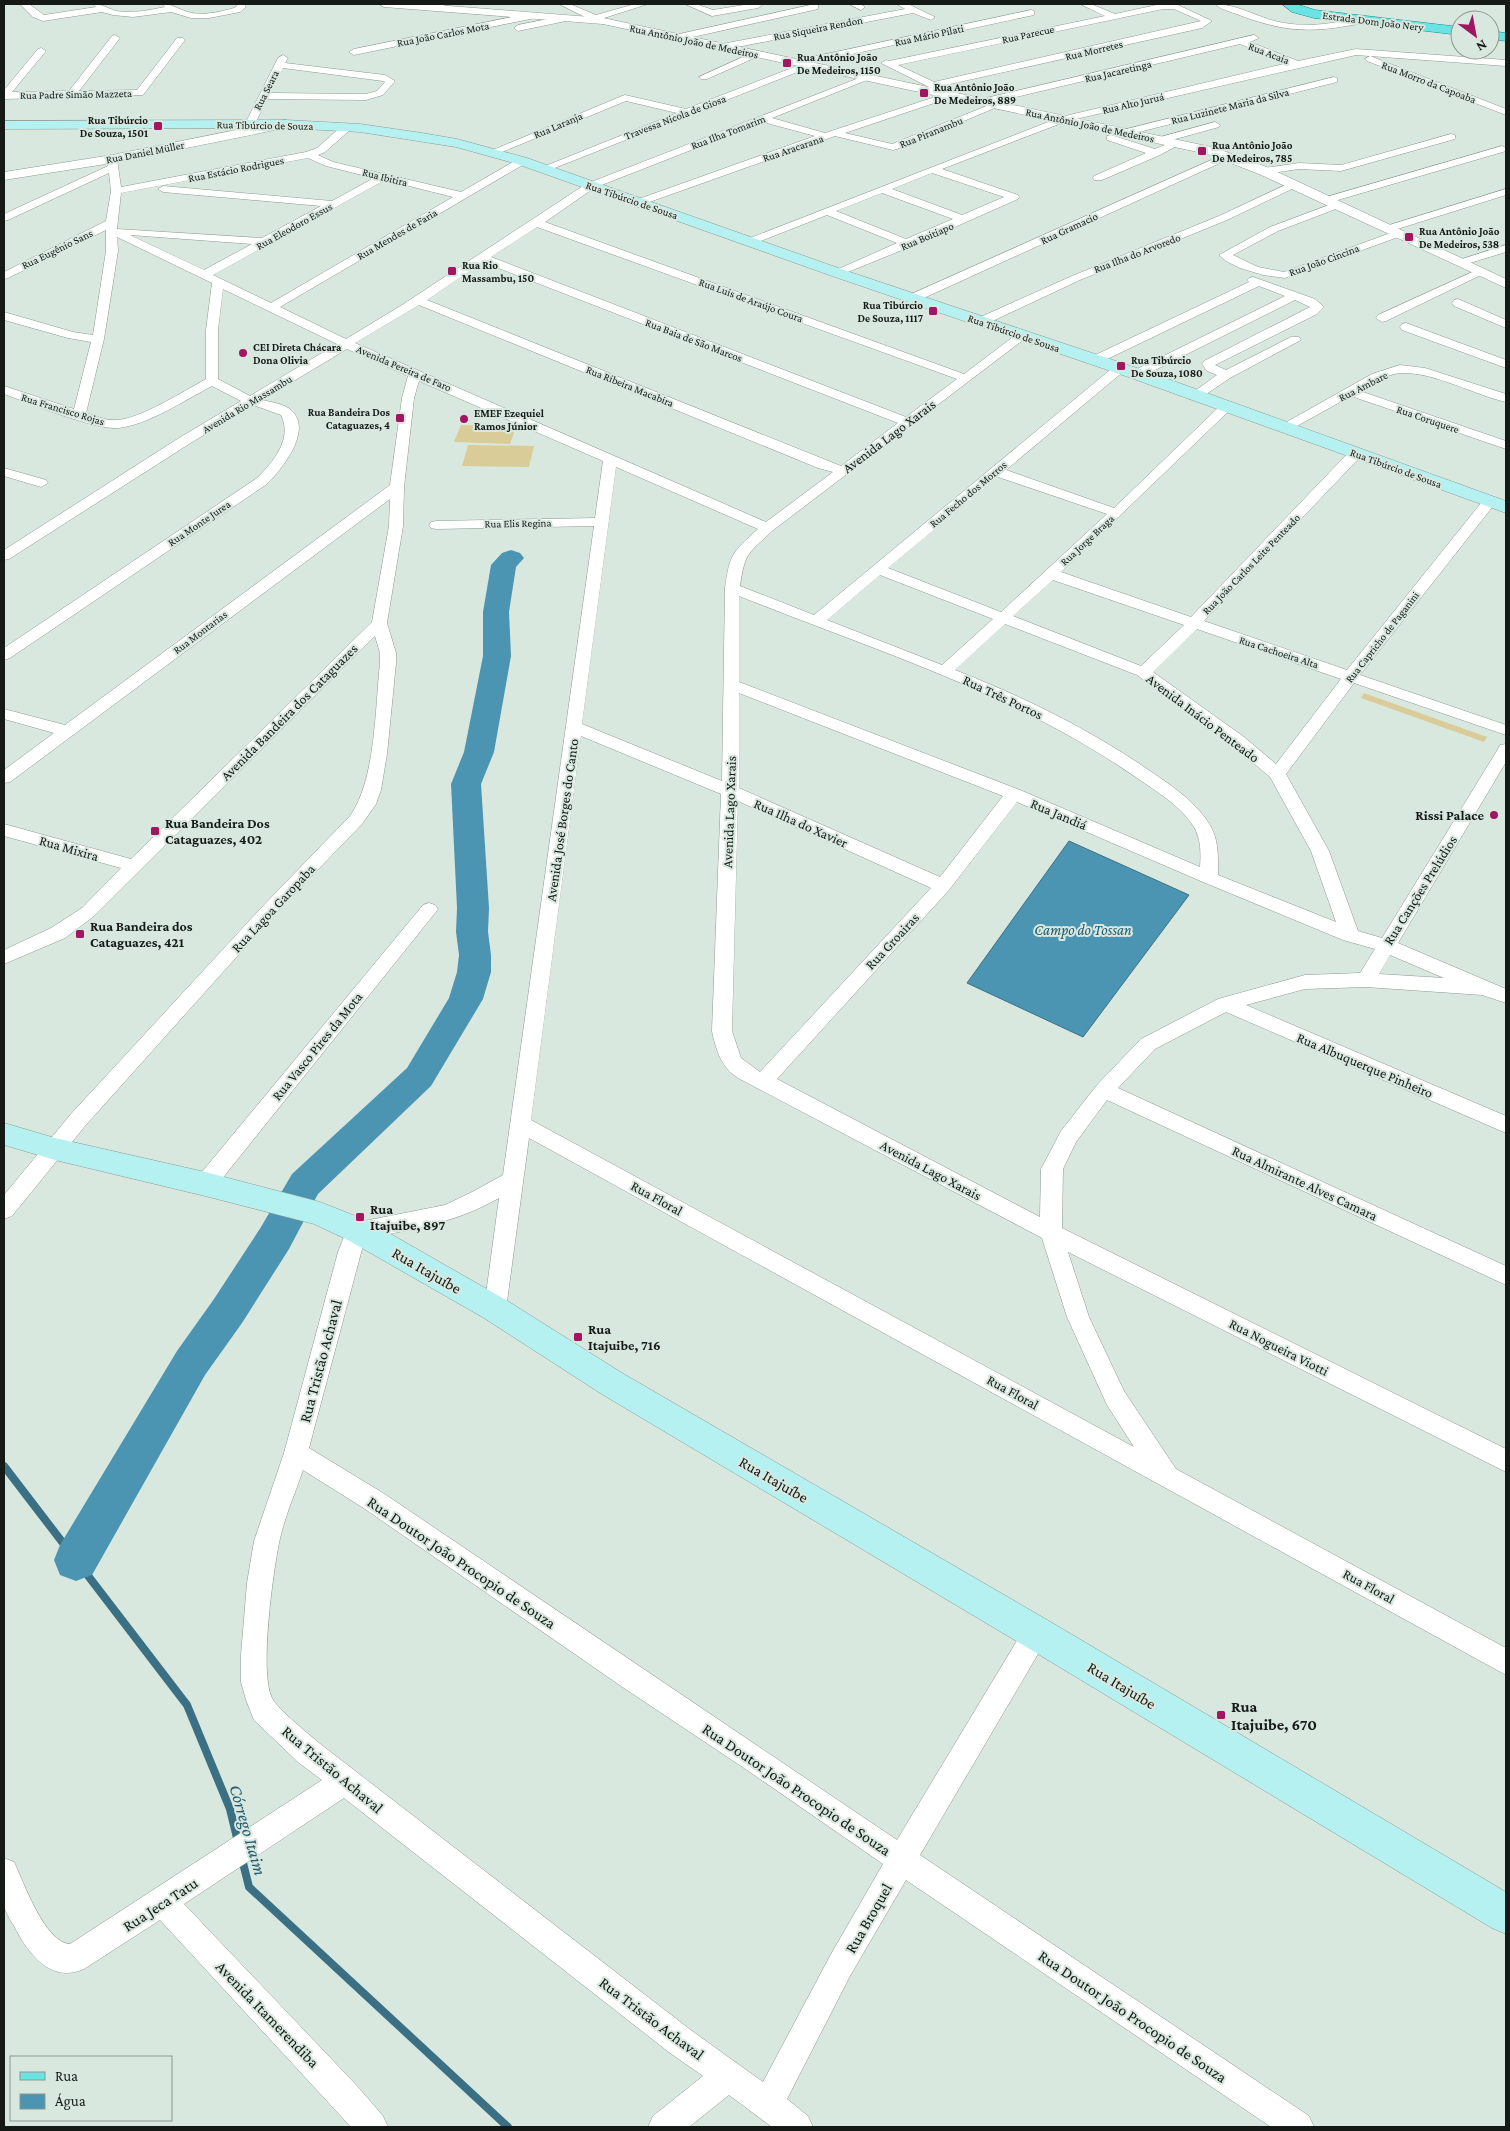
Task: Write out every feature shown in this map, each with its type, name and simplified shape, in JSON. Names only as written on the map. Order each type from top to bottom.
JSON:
[{"type":"main road","name":"Estrada Dom João Nery","points":[[1288,4],[1296,9],[1314,14],[1450,30]]},
{"type":"main road","name":"Rua Tibúrcio de Souza","points":[[4,125],[286,124],[348,127],[422,137],[493,152],[522,161]]},
{"type":"main road","name":"Rua Tibúrcio de Sousa","points":[[522,161],[838,274],[1021,337],[1120,368],[1226,408],[1506,507]]},
{"type":"main road","name":"Rua Itajuíbe","points":[[4,1134],[55,1149],[205,1184],[320,1214],[357,1230],[495,1309],[611,1383],[1036,1633],[1506,1914]]},
{"type":"street","points":[[24,4],[36,15],[43,18],[100,6],[112,13],[126,14],[169,6],[187,16],[203,16],[237,10],[242,7],[240,4]]},
{"type":"street","name":"Rua Antônio João de Medeiros","points":[[384,4],[562,19],[598,20],[867,78],[940,91],[1004,107],[1177,143],[1227,156],[1264,171],[1506,284]]},
{"type":"street","points":[[424,7],[442,4]]},
{"type":"street","points":[[563,4],[598,20],[644,4]]},
{"type":"street","points":[[689,4],[712,13],[765,4]]},
{"type":"street","points":[[899,4],[931,18]]},
{"type":"street","points":[[1084,4],[1113,16]]},
{"type":"street","points":[[1122,4],[1139,10]]},
{"type":"street","points":[[1220,4],[1271,22],[1293,27],[1317,28],[1363,20]]},
{"type":"street","name":"Rua Parecue","points":[[881,60],[1024,35],[1139,10],[1167,6],[1176,7],[1199,16]]},
{"type":"street","points":[[676,38],[815,7]]},
{"type":"street","points":[[1015,7],[1065,26]]},
{"type":"street","points":[[1199,16],[1231,8]]},
{"type":"street","name":"Rua Siqueira Rendon","points":[[722,47],[914,10]]},
{"type":"street","name":"Rua João Carlos Mota","points":[[354,52],[532,16]]},
{"type":"street","name":"Rua Mário Pilati","points":[[802,64],[859,50],[1040,16]]},
{"type":"street","name":"Rua Morretes","points":[[940,91],[1070,55],[1208,23],[1199,16]]},
{"type":"street","points":[[480,37],[562,19]]},
{"type":"street","points":[[1024,35],[1040,42]]},
{"type":"street","points":[[71,95],[115,38]]},
{"type":"street","name":"Rua Jacaretinga","points":[[982,102],[1254,38]]},
{"type":"street","name":"Rua Padre Simão Mazzeta","points":[[4,96],[141,93],[180,40]]},
{"type":"street","name":"Rua Acaia","points":[[1240,42],[1334,80]]},
{"type":"street","points":[[1055,49],[1070,55]]},
{"type":"street","points":[[859,50],[940,91]]},
{"type":"street","points":[[1241,54],[1259,50]]},
{"type":"street","points":[[4,96],[41,51]]},
{"type":"street","name":"Rua Alto Juruá","points":[[749,242],[932,169],[1064,120],[1297,64],[1352,52],[1494,62],[1506,65]]},
{"type":"street","name":"Rua Morro da Capoaba","points":[[1352,52],[1506,112]]},
{"type":"street","points":[[704,77],[756,54]]},
{"type":"street","name":"Rua Seara","points":[[250,124],[281,61],[379,77],[388,79],[389,83],[380,93],[366,97],[264,96]]},
{"type":"street","name":"Travessa Nicola de Giosa","points":[[543,169],[802,64]]},
{"type":"street","name":"Rua Ilha Tomarim","points":[[590,186],[867,78]]},
{"type":"street","name":"Rua Luzinete Maria da Silva","points":[[1126,132],[1334,80]]},
{"type":"street","name":"Rua Aracarana","points":[[637,202],[830,134],[940,91]]},
{"type":"street","name":"Rua Laranja","points":[[493,152],[624,98],[686,112]]},
{"type":"street","name":"Rua Piranambu","points":[[830,134],[893,147],[1004,107],[1034,102]]},
{"type":"street","points":[[762,119],[830,134]]},
{"type":"street","name":"Rua Daniel Müller","points":[[4,176],[113,163],[286,124]]},
{"type":"street","points":[[1161,140],[1215,125]]},
{"type":"street","name":"Rua Estácio Rodrigues","points":[[116,191],[309,155],[321,150],[348,127]]},
{"type":"street","points":[[1264,171],[1299,166],[1341,168],[1451,137]]},
{"type":"street","points":[[1111,138],[1156,152]]},
{"type":"street","points":[[1098,178],[1177,143]]},
{"type":"street","points":[[1332,202],[1502,149]]},
{"type":"street","name":"Rua Ibitira","points":[[309,155],[330,164],[463,196]]},
{"type":"street","name":"Rua Gramacio","points":[[911,298],[1227,156]]},
{"type":"street","name":"Rua Mendes de Faria","points":[[272,307],[522,161]]},
{"type":"street","points":[[4,218],[113,163],[116,191],[111,227],[112,252],[98,339],[79,415]]},
{"type":"street","name":"Rua Boitiapo","points":[[838,274],[1014,197],[932,169]]},
{"type":"street","name":"Rua Eleodoro Essus","points":[[204,275],[383,177]]},
{"type":"street","name":"Rua Ilha do Arvoredo","points":[[980,322],[1076,278],[1214,222],[1294,184]]},
{"type":"street","points":[[145,186],[176,191],[332,204]]},
{"type":"street","name":"Avenida Rio Massambu","points":[[4,556],[252,400],[417,300],[537,223],[590,186]]},
{"type":"street","points":[[882,189],[964,220]]},
{"type":"street","points":[[1392,231],[1506,192]]},
{"type":"street","name":"Rua João Cincina","points":[[1332,202],[1274,229],[1225,255],[1233,261],[1273,275],[1285,275],[1392,231]]},
{"type":"street","points":[[827,211],[908,244]]},
{"type":"street","name":"Rua Luis de Araújo Coura","points":[[537,223],[965,378]]},
{"type":"street","points":[[111,227],[163,234],[265,242]]},
{"type":"street","name":"Avenida Pereira de Faro","points":[[111,227],[140,245],[347,344],[767,528]]},
{"type":"street","name":"Rua Eugênio Sans","points":[[4,276],[111,227]]},
{"type":"street","points":[[112,252],[140,245],[163,234]]},
{"type":"street","points":[[1460,263],[1506,248]]},
{"type":"street","name":"Rua Baia de São Marcos","points":[[482,258],[907,422]]},
{"type":"street","points":[[1382,318],[1479,272]]},
{"type":"street","points":[[1226,375],[1208,364],[1318,309],[1314,303],[1237,274]]},
{"type":"street","points":[[212,381],[212,330],[218,281]]},
{"type":"street","points":[[1095,360],[1259,282]]},
{"type":"street","points":[[1137,374],[1294,296]]},
{"type":"street","name":"Rua Ribeira Macabira","points":[[417,300],[823,465],[843,470]]},
{"type":"street","points":[[1458,303],[1506,324]]},
{"type":"street","points":[[4,316],[72,335],[98,339]]},
{"type":"street","points":[[1406,328],[1506,364]]},
{"type":"street","points":[[1194,396],[1226,375],[1295,340],[1272,332]]},
{"type":"street","name":"Avenida Lago Xarais","points":[[1021,337],[767,528],[740,553],[736,562],[732,588],[730,790],[722,1031],[726,1053],[735,1067],[743,1074],[763,1081],[1051,1233]]},
{"type":"street","name":"Rua Fecho dos Morros","points":[[816,621],[1120,368]]},
{"type":"street","name":"Rua Ambare","points":[[1283,428],[1387,372],[1408,368],[1506,398]]},
{"type":"street","points":[[379,623],[396,526],[397,487],[408,398],[415,374]]},
{"type":"street","name":"Rua Monte Jurea","points":[[4,655],[262,481],[278,465],[286,454],[290,439],[289,416],[286,412],[235,394],[212,381]]},
{"type":"street","name":"Rua Francisco Rojas","points":[[4,390],[109,424],[140,418],[212,381]]},
{"type":"street","name":"Rua Coruquere","points":[[1350,392],[1506,445]]},
{"type":"street","name":"Rua Jorge Braga","points":[[946,671],[1226,408]]},
{"type":"street","name":"Rua João Carlos Leite Penteado","points":[[1143,672],[1194,624],[1356,453]]},
{"type":"street","name":"Avenida José Borges do Canto","points":[[495,1309],[610,459]]},
{"type":"street","points":[[995,471],[1116,513]]},
{"type":"street","points":[[4,472],[41,483]]},
{"type":"street","name":"Rua Montarias","points":[[4,778],[397,487]]},
{"type":"street","name":"Rua Capricho de Paganini","points":[[1277,774],[1351,676],[1490,501]]},
{"type":"street","name":"Rua Elis Regina","points":[[436,525],[600,522]]},
{"type":"street","name":"Avenida Inácio Penteado","points":[[877,569],[1143,672],[1238,741],[1277,774],[1320,851],[1350,935]]},
{"type":"street","name":"Rua Cachoeira Alta","points":[[1051,574],[1506,730]]},
{"type":"street","name":"Rua Três Portos","points":[[732,588],[946,671],[1014,700],[1099,744],[1163,789],[1189,811],[1202,826],[1210,844],[1208,878]]},
{"type":"street","name":"Avenida Bandeira dos Cataguazes","points":[[4,957],[58,933],[88,912],[379,623]]},
{"type":"street","name":"Rua Lagoa Garopaba","points":[[4,1210],[78,1120],[269,910],[356,820],[368,804],[378,754],[388,663],[388,653],[384,645],[379,623]]},
{"type":"street","name":"Rua Jandiá","points":[[732,685],[1014,794],[1208,878],[1350,935],[1386,946],[1484,988]]},
{"type":"street","points":[[4,714],[67,731]]},
{"type":"street","name":"Rua Ilha do Xavier","points":[[574,727],[730,790],[943,886]]},
{"type":"street","name":"Rua Canções Prelúdios","points":[[1366,980],[1506,750]]},
{"type":"street","name":"Rua Groairas","points":[[763,1081],[943,886],[1014,794]]},
{"type":"street","name":"Rua Mixira","points":[[4,830],[135,866]]},
{"type":"street","name":"Rua Vasco Pires da Mota","points":[[205,1184],[429,909]]},
{"type":"street","points":[[1166,1475],[1115,1398],[1078,1317],[1051,1233],[1052,1169],[1068,1137],[1104,1090],[1148,1044],[1225,1004],[1305,982],[1366,980],[1484,988],[1506,996]]},
{"type":"street","name":"Rua Albuquerque Pinheiro","points":[[1225,1004],[1506,1125]]},
{"type":"street","name":"Rua Almirante Alves Camara","points":[[1104,1090],[1506,1276]]},
{"type":"street","name":"Rua Floral","points":[[520,1123],[1506,1662]]},
{"type":"street","points":[[357,1230],[410,1222],[448,1212],[480,1199],[512,1180]]},
{"type":"street","name":"Rua Tristão Achaval","points":[[357,1230],[349,1252],[296,1453],[267,1541],[260,1583],[254,1655],[254,1682],[259,1700],[264,1710],[310,1753],[345,1781],[681,2042],[797,2127]]},
{"type":"street","name":"Rua Nogueira Viotti","points":[[1051,1233],[1506,1461]]},
{"type":"street","name":"Rua Doutor João Procopio de Souza","points":[[296,1453],[374,1501],[1298,2127]]},
{"type":"street","name":"Rua Broquel","points":[[768,2104],[840,1966],[968,1745],[1036,1633]]},
{"type":"street","name":"Rua Jeca Tatu","points":[[4,1872],[33,1931],[45,1950],[54,1956],[68,1960],[82,1955],[345,1781]]},
{"type":"street","name":"Avenida Itamerendiba","points":[[163,1902],[233,1979],[335,2084],[372,2127]]},
{"type":"street","points":[[664,2127],[728,2076]]},
{"type":"shaded area","points":[[461,425],[516,427],[510,444],[454,442]]},
{"type":"shaded area","points":[[468,445],[534,446],[529,467],[462,466]]},
{"type":"shaded area","points":[[1364,693],[1487,737],[1484,742],[1361,698]]},
{"type":"water","name":"Campo do Tossan","points":[[1069,841],[1189,895],[1083,1037],[967,983]]},
{"type":"waterway","points":[[76,1560],[191,1363],[228,1311],[275,1238],[305,1184],[419,1077],[466,999],[474,972],[475,955],[472,932],[473,908],[466,784],[479,752],[497,656],[496,612],[504,565],[511,558]]},
{"type":"waterway","name":"Córrego Itaim","points":[[4,1466],[187,1705],[230,1809],[238,1842]]},
{"type":"waterway","name":"Córrego Itaim","points":[[242,1859],[249,1887],[508,2127]]},
{"type":"place","name":"Rua Antônio João De Medeiros, 1150","points":[[787,63]]},
{"type":"place","name":"Rua Antônio João De Medeiros, 889","points":[[924,93]]},
{"type":"place","name":"Rua Tibúrcio De Souza, 1501","points":[[158,126]]},
{"type":"place","name":"Rua Antônio João De Medeiros, 785","points":[[1202,151]]},
{"type":"place","name":"Rua Antônio João De Medeiros, 538","points":[[1409,237]]},
{"type":"place","name":"Rua Rio Massambu, 150","points":[[452,271]]},
{"type":"place","name":"Rua Tibúrcio De Souza, 1117","points":[[933,311]]},
{"type":"place","name":"CEI Direta Chácara Dona Olivia","points":[[243,353]]},
{"type":"place","name":"Rua Tibúrcio De Souza, 1080","points":[[1121,366]]},
{"type":"place","name":"Rua Bandeira Dos Cataguazes, 4","points":[[400,418]]},
{"type":"place","name":"EMEF Ezequiel Ramos Júnior","points":[[464,419]]},
{"type":"place","name":"Rissi Palace","points":[[1494,815]]},
{"type":"place","name":"Rua Bandeira Dos Cataguazes, 402","points":[[155,831]]},
{"type":"place","name":"Rua Bandeira dos Cataguazes, 421","points":[[80,934]]},
{"type":"place","name":"Rua Itajuibe, 897","points":[[360,1217]]},
{"type":"place","name":"Rua Itajuibe, 716","points":[[578,1337]]},
{"type":"place","name":"Rua Itajuibe, 670","points":[[1221,1715]]}]
